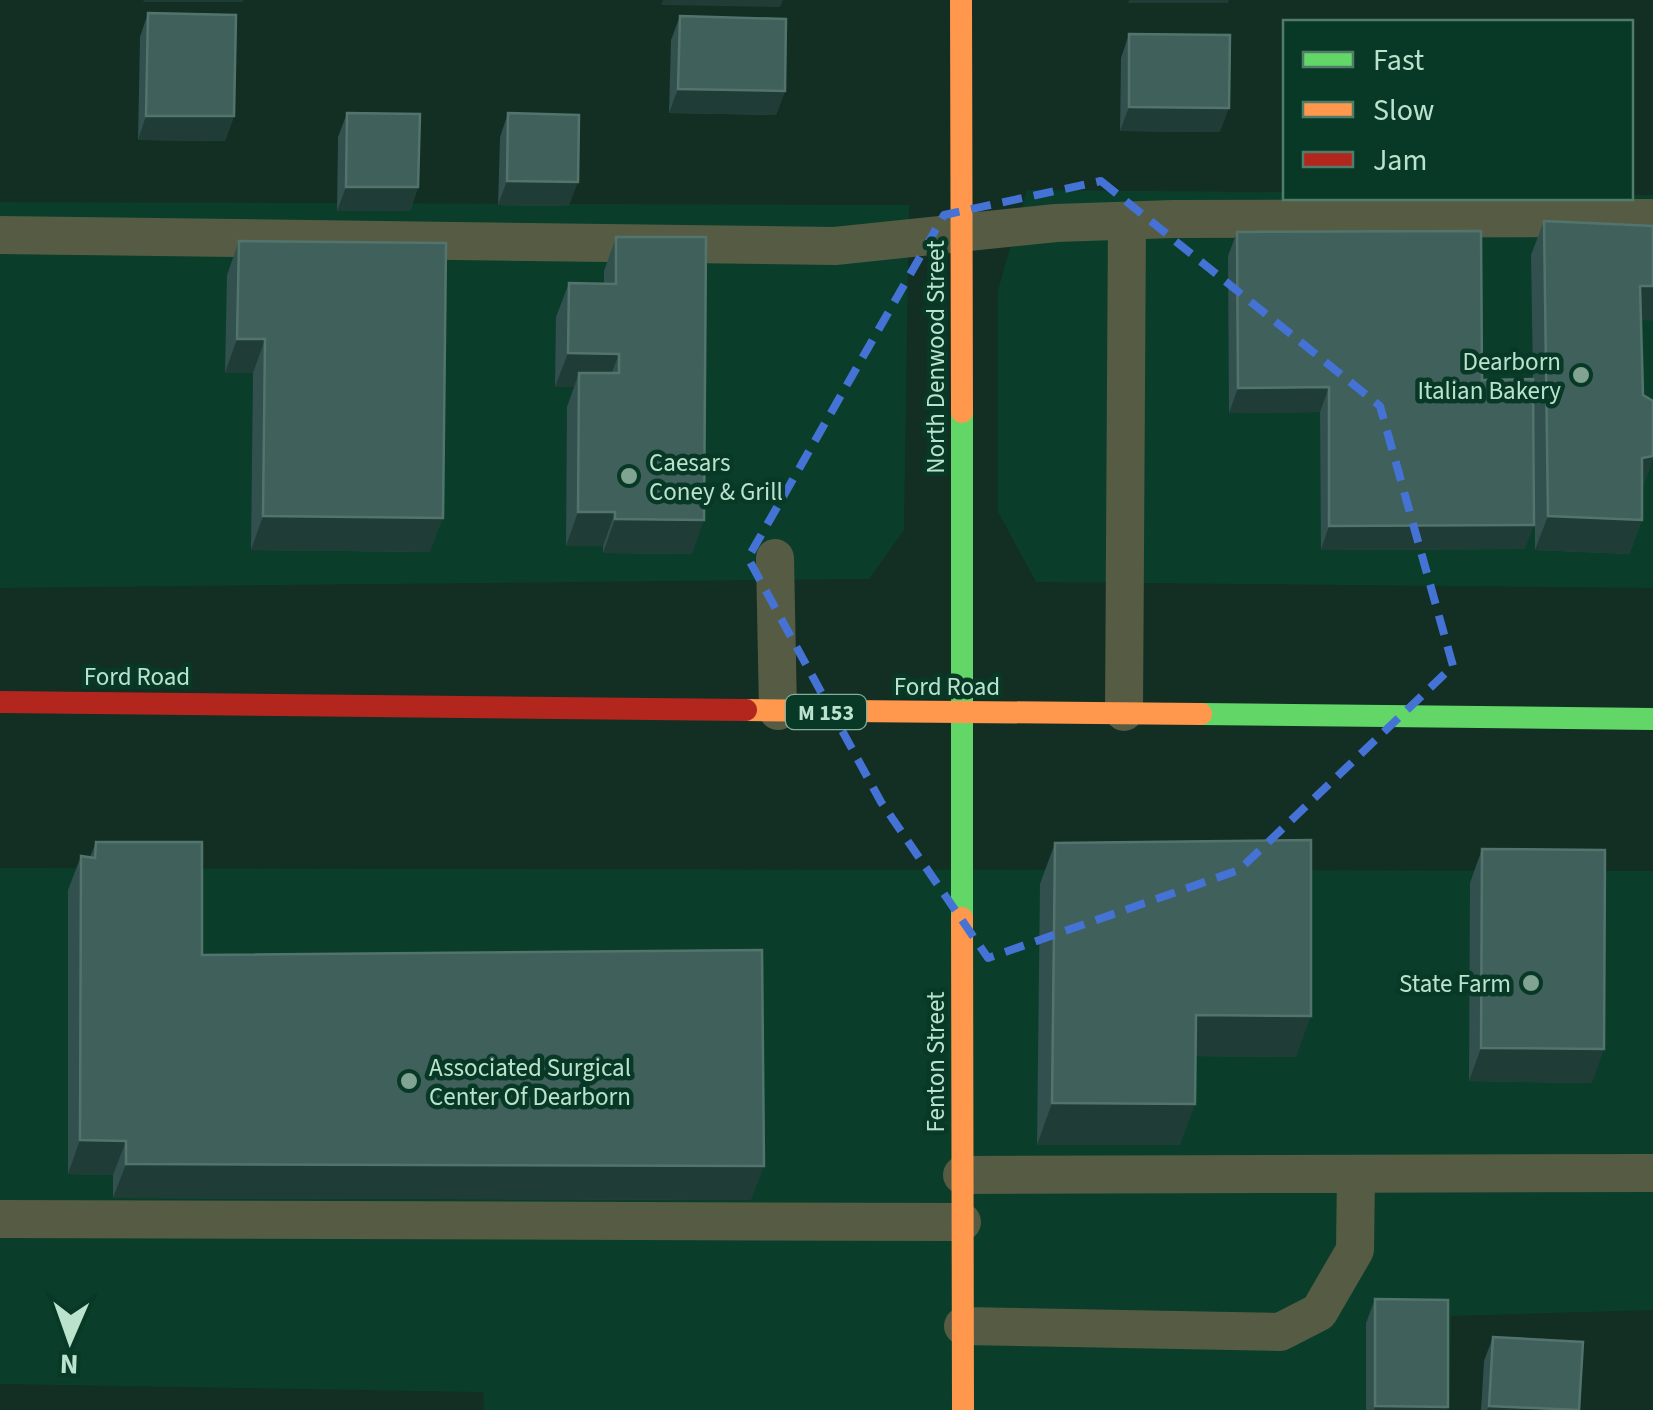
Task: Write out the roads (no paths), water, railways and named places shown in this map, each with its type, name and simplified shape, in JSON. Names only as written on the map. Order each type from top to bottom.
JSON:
[{"type":"main road","name":"North Denwood Street","points":[[961,0],[962,714]]},
{"type":"main road","name":"Ford Road","points":[[0,702],[1653,719]]},
{"type":"main road","name":"Fenton Street","points":[[962,714],[962,1410]]},
{"type":"lane","points":[[0,235],[835,246],[963,231],[1127,222],[1653,218]]},
{"type":"lane","points":[[1124,712],[1127,222]]},
{"type":"lane","points":[[776,558],[778,711]]},
{"type":"lane","points":[[962,1175],[1653,1173]]},
{"type":"lane","points":[[962,1326],[1280,1332],[1320,1312],[1355,1250],[1356,1174]]},
{"type":"lane","points":[[0,1219],[962,1222]]},
{"type":"place","name":"Dearborn Italian Bakery","points":[[1581,375]]},
{"type":"place","name":"Caesars Coney & Grill","points":[[629,476]]},
{"type":"place","name":"State Farm","points":[[1531,983]]},
{"type":"place","name":"Associated Surgical Center Of Dearborn","points":[[409,1081]]}]
